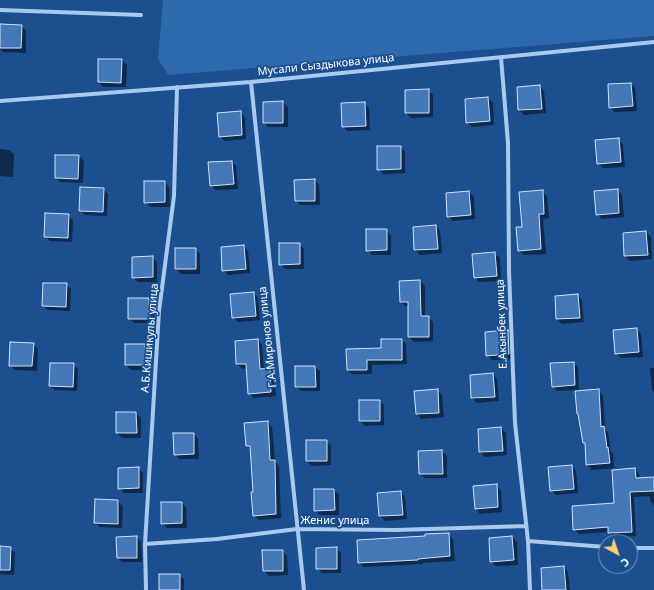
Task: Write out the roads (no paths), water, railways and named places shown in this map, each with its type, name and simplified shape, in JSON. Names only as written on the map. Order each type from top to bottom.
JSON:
[{"type":"street","points":[[0,10],[141,15]]},
{"type":"street","name":"Мусали Сыздыкова улица","points":[[0,101],[251,82],[654,42]]},
{"type":"street","name":"Е.Акынбек улица","points":[[501,57],[508,143],[509,271],[515,423],[528,541],[530,590]]},
{"type":"street","name":"Г.А.Миронов улица","points":[[251,82],[304,590]]},
{"type":"street","name":"А.Б.Кишикулы улица","points":[[146,590],[145,544],[159,311],[174,196],[177,87]]},
{"type":"street","name":"Женис улица","points":[[145,544],[217,539],[297,529],[396,530],[526,526]]},
{"type":"street","points":[[528,541],[598,546]]},
{"type":"street","points":[[638,548],[654,548]]}]
